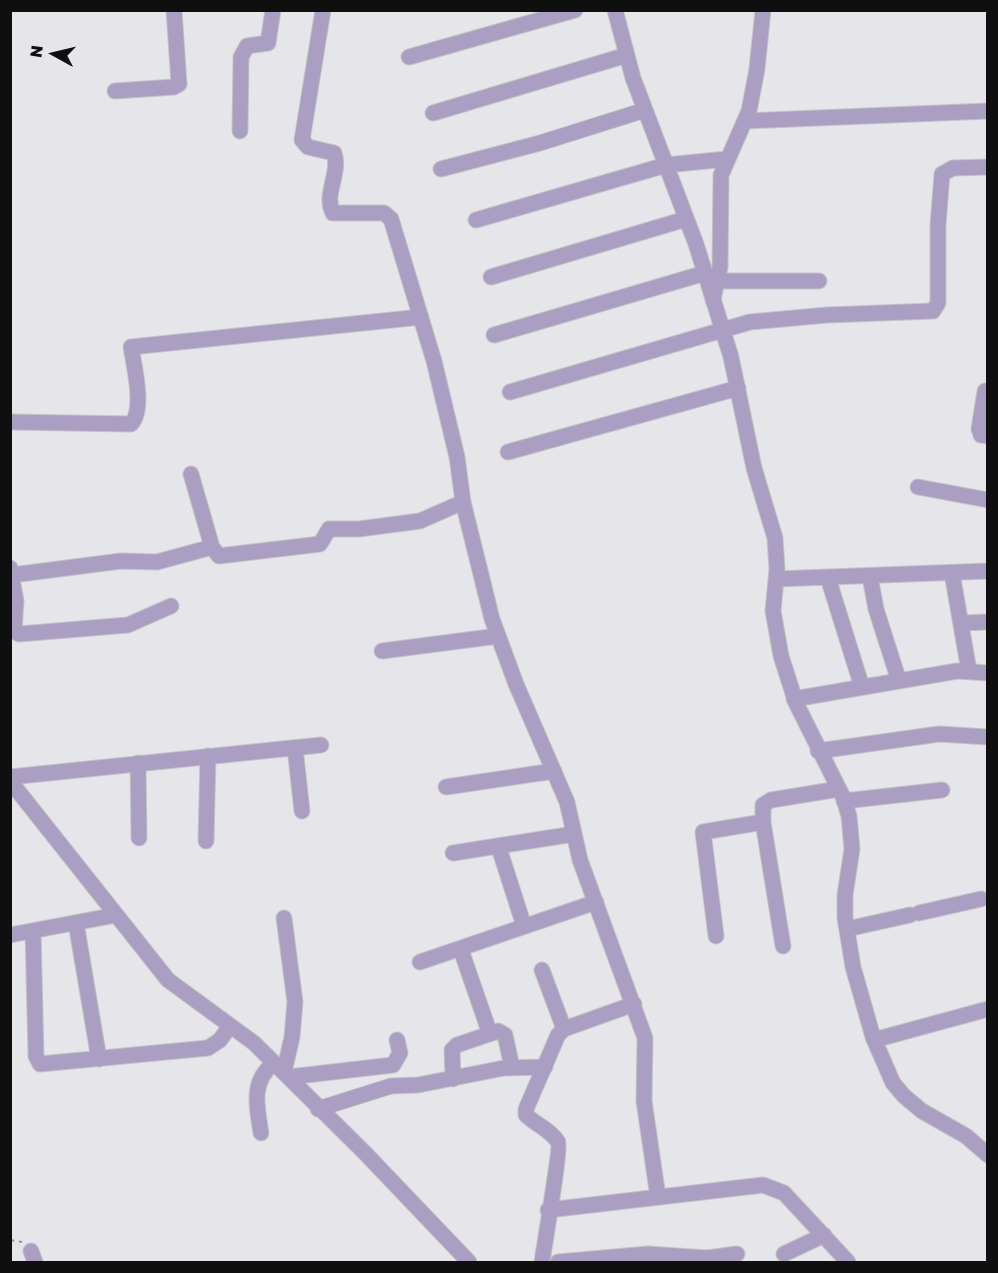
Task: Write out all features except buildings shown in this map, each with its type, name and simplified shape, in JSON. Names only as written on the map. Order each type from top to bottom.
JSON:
[{"type":"street","points":[[115,91],[174,87],[178,84],[174,10]]},
{"type":"street","points":[[240,131],[242,57],[247,46],[268,43],[273,10]]},
{"type":"street","points":[[323,10],[303,144],[334,153],[336,165],[329,202],[333,213],[388,214],[421,317],[457,457],[463,502],[498,636],[567,802],[574,834],[596,902],[645,1038],[644,1101],[658,1197]]},
{"type":"street","points":[[409,57],[575,10]]},
{"type":"street","points":[[615,10],[645,110],[686,219],[712,277]]},
{"type":"street","points":[[763,10],[757,69],[745,121],[721,175],[712,277],[713,300],[738,388],[754,468],[775,538],[776,579],[773,610],[775,631],[794,699],[842,795],[852,841],[845,895],[847,929],[853,967],[874,1040],[892,1083],[904,1096],[922,1110],[966,1136],[987,1155]]},
{"type":"street","points":[[433,113],[627,55]]},
{"type":"street","points":[[441,169],[540,143],[645,110]]},
{"type":"street","points":[[745,121],[987,111]]},
{"type":"street","points":[[476,220],[666,165],[727,159]]},
{"type":"street","points":[[510,392],[750,322],[787,317],[933,311],[938,303],[938,225],[942,174],[953,168],[987,167]]},
{"type":"street","points":[[491,277],[686,219]]},
{"type":"street","points":[[494,335],[712,277],[819,281]]},
{"type":"street","points":[[10,422],[131,424],[136,420],[138,406],[131,347],[421,317]]},
{"type":"street","points":[[508,452],[738,388]]},
{"type":"street","points":[[985,391],[979,429],[981,435],[987,436]]},
{"type":"street","points":[[191,474],[212,547],[215,553],[228,556],[320,544],[329,529],[360,529],[420,521],[463,502]]},
{"type":"street","points":[[918,487],[987,500]]},
{"type":"street","points":[[171,606],[128,624],[19,634],[14,631],[16,601],[11,571],[121,561],[156,562],[212,547]]},
{"type":"street","points":[[776,579],[987,571]]},
{"type":"street","points":[[952,573],[969,671]]},
{"type":"street","points":[[870,577],[876,609],[899,681]]},
{"type":"street","points":[[828,578],[862,687]]},
{"type":"street","points":[[961,623],[987,622]]},
{"type":"street","points":[[382,651],[498,636]]},
{"type":"street","points":[[794,699],[969,671],[987,674]]},
{"type":"street","points":[[818,751],[939,734],[987,737]]},
{"type":"street","points":[[10,779],[138,763],[321,745]]},
{"type":"street","points":[[295,748],[302,811]]},
{"type":"street","points":[[206,841],[208,756]]},
{"type":"street","points":[[138,763],[139,838]]},
{"type":"street","points":[[446,787],[554,771]]},
{"type":"street","points":[[10,779],[168,980],[254,1043],[365,1153],[469,1263]]},
{"type":"street","points":[[783,946],[763,822],[763,805],[771,800],[942,790]]},
{"type":"street","points":[[716,936],[703,832],[763,822]]},
{"type":"street","points":[[453,853],[499,848],[574,834]]},
{"type":"street","points":[[499,848],[524,926]]},
{"type":"street","points":[[847,929],[981,899]]},
{"type":"street","points":[[420,962],[596,902]]},
{"type":"street","points":[[10,935],[116,915]]},
{"type":"street","points":[[282,1071],[292,1037],[295,1002],[284,918]]},
{"type":"street","points":[[76,923],[99,1059]]},
{"type":"street","points":[[33,931],[37,1062],[46,1065],[208,1048],[214,1046],[230,1026]]},
{"type":"street","points":[[460,950],[490,1034]]},
{"type":"street","points":[[542,970],[564,1029]]},
{"type":"street","points":[[543,1263],[548,1210],[559,1144],[526,1112],[558,1035],[564,1029],[634,1004]]},
{"type":"street","points":[[874,1040],[987,1009]]},
{"type":"street","points":[[453,1079],[452,1050],[457,1045],[502,1031],[505,1035],[512,1067]]},
{"type":"street","points":[[261,1133],[255,1100],[257,1086],[267,1069],[282,1071],[393,1065],[400,1053],[396,1040]]},
{"type":"street","points":[[318,1108],[391,1086],[418,1085],[512,1067],[545,1067]]},
{"type":"street","points":[[548,1210],[763,1185],[784,1193],[848,1263]]},
{"type":"street","points":[[784,1254],[824,1235]]},
{"type":"street","points":[[558,1263],[648,1254],[707,1258],[737,1254]]}]
